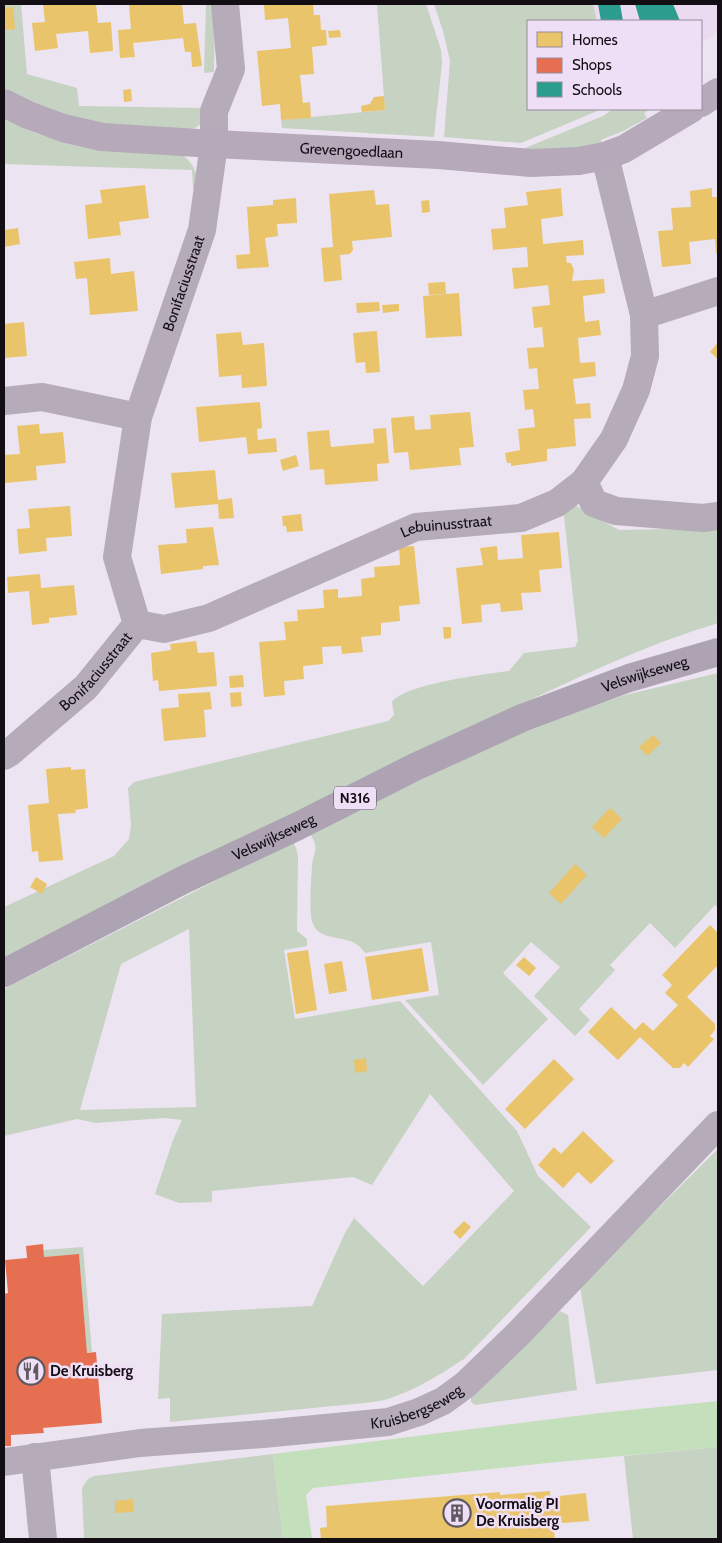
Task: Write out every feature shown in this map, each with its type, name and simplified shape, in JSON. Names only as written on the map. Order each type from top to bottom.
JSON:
[{"type":"main road","name":"Velswijkseweg","points":[[4,973],[183,880],[298,826],[414,767],[522,718],[621,681],[718,652]]},
{"type":"street","name":"Bonifaciusstraat","points":[[4,756],[86,687],[137,624],[117,557],[138,417],[202,230],[214,144],[214,111],[231,69],[225,4]]},
{"type":"street","points":[[702,102],[718,92]]},
{"type":"street","name":"Grevengoedlaan","points":[[4,103],[28,115],[63,128],[102,137],[438,155],[532,163],[579,161],[605,156],[624,149],[689,110]]},
{"type":"street","name":"Lebuinusstraat","points":[[137,624],[164,629],[209,618],[416,527],[521,518],[556,503],[584,482],[614,439],[636,390],[646,356],[644,315],[605,156]]},
{"type":"street","points":[[644,315],[718,291]]},
{"type":"street","points":[[4,401],[42,397],[138,417]]},
{"type":"street","points":[[584,482],[594,503],[616,511],[703,518],[718,516]]},
{"type":"street","name":"Kruisbergseweg","points":[[4,1462],[140,1443],[388,1422],[419,1412],[443,1401],[465,1385],[517,1335],[718,1125]]},
{"type":"street","points":[[35,1457],[43,1539]]},
{"type":"shaded area","points":[[4,4],[21,4],[27,74],[77,88],[79,106],[203,108],[202,122],[190,130],[100,124],[46,111],[4,88]]},
{"type":"shaded area","points":[[206,4],[215,4],[214,72],[204,73]]},
{"type":"shaded area","points":[[377,4],[426,4],[441,50],[442,63],[434,137],[282,128],[281,120],[385,110]]},
{"type":"shaded area","points":[[434,4],[593,4],[597,20],[527,20],[527,110],[600,110],[521,143],[444,137],[450,61]]},
{"type":"shaded area","points":[[593,4],[718,4],[718,32],[702,42],[702,20],[597,20]]},
{"type":"shaded area","points":[[612,110],[648,110],[644,113],[647,118],[601,140],[601,143],[580,148],[525,150],[525,148],[603,116]]},
{"type":"shaded area","points":[[4,117],[23,128],[66,142],[89,146],[180,153],[194,168],[198,188],[193,188],[192,170],[4,164]]},
{"type":"shaded area","points":[[568,501],[619,530],[718,528],[718,623],[612,662],[222,849],[4,957],[4,907],[114,856],[129,839],[131,825],[128,788],[134,782],[388,721],[394,715],[392,702],[412,690],[446,681],[509,671],[524,653],[575,647],[578,641],[563,508]]},
{"type":"shaded area","points":[[718,673],[718,908],[715,905],[675,948],[650,923],[610,965],[615,970],[579,1009],[590,1020],[575,1036],[534,996],[560,967],[531,942],[503,973],[548,1019],[483,1085],[405,1000],[439,995],[431,942],[365,953],[352,942],[328,936],[315,929],[311,916],[310,902],[315,843],[310,833],[496,744],[552,720],[625,695]]},
{"type":"shaded area","points":[[293,841],[298,856],[297,931],[307,939],[307,946],[284,950],[295,1019],[400,1001],[517,1131],[538,1176],[591,1227],[464,1359],[438,1376],[410,1390],[388,1399],[371,1402],[170,1422],[170,1398],[158,1399],[162,1314],[312,1306],[345,1233],[354,1218],[423,1286],[514,1191],[430,1094],[372,1185],[353,1177],[212,1191],[212,1202],[179,1203],[155,1194],[173,1140],[182,1120],[165,1118],[96,1123],[77,1119],[4,1136],[4,989]],"holes":[[[189,929],[196,1107],[80,1110],[121,964]]]},
{"type":"shaded area","points":[[718,1149],[718,1370],[596,1384],[580,1286]]},
{"type":"shaded area","points":[[83,1247],[92,1352],[87,1353],[79,1255],[44,1257],[43,1250]]},
{"type":"shaded area","points":[[560,1311],[568,1315],[577,1390],[475,1405],[471,1402],[471,1397]]},
{"type":"shaded area","points":[[718,1401],[718,1447],[313,1488],[306,1495],[312,1539],[283,1539],[273,1454],[600,1413]]},
{"type":"shaded area","points":[[718,1447],[718,1539],[633,1539],[624,1456]]},
{"type":"shaded area","points":[[273,1454],[283,1539],[84,1539],[82,1488],[88,1479],[94,1476]]},
{"type":"building: Homes","points":[[43,4],[96,4],[98,23],[111,22],[113,51],[90,53],[88,31],[56,34],[58,48],[35,51],[32,23],[45,22]]},
{"type":"building: Homes","points":[[129,4],[182,4],[184,24],[196,23],[202,66],[192,67],[191,52],[185,52],[183,38],[133,43],[135,57],[120,58],[118,30],[131,29]]},
{"type":"building: Homes","points":[[264,4],[313,4],[314,15],[320,15],[321,30],[326,30],[327,45],[312,47],[314,74],[300,75],[303,103],[310,102],[311,118],[281,120],[280,104],[262,106],[257,51],[291,48],[288,18],[265,20]]},
{"type":"building: Homes","points":[[13,7],[15,29],[4,30],[4,8]]},
{"type":"building: Homes","points":[[340,30],[341,37],[329,38],[328,31]]},
{"type":"building: Homes","points":[[131,89],[132,101],[124,102],[123,90]]},
{"type":"building: Homes","points":[[384,96],[385,110],[362,112],[361,106],[370,104],[374,97]]},
{"type":"building: Homes","points":[[145,185],[149,218],[119,222],[121,235],[88,239],[85,205],[102,203],[100,190]]},
{"type":"building: Homes","points":[[561,188],[563,216],[541,219],[543,244],[583,240],[584,255],[566,256],[567,263],[571,263],[574,270],[572,281],[604,279],[605,293],[583,296],[585,322],[599,320],[601,335],[578,338],[580,363],[595,362],[596,376],[573,379],[576,404],[590,403],[591,418],[574,419],[576,446],[547,449],[547,461],[511,466],[511,463],[507,463],[505,453],[520,450],[518,429],[535,427],[533,409],[525,410],[523,390],[539,389],[537,368],[529,369],[527,348],[544,347],[542,327],[534,328],[532,307],[550,305],[548,285],[514,289],[512,268],[528,267],[527,247],[493,250],[491,229],[506,228],[504,208],[528,205],[526,192]]},
{"type":"building: Homes","points":[[712,188],[712,197],[718,197],[718,253],[716,253],[715,239],[689,242],[691,264],[662,267],[658,231],[673,230],[671,208],[691,207],[690,191]]},
{"type":"building: Homes","points":[[374,190],[376,205],[389,204],[392,237],[352,241],[353,250],[350,254],[340,255],[342,280],[324,282],[321,248],[333,247],[329,194]]},
{"type":"building: Homes","points":[[296,198],[297,223],[277,224],[278,236],[265,238],[269,267],[237,269],[236,255],[250,254],[247,207],[273,205],[273,200]]},
{"type":"building: Homes","points":[[429,200],[430,212],[422,213],[421,201]]},
{"type":"building: Homes","points":[[18,228],[20,244],[4,247],[4,230]]},
{"type":"building: Homes","points":[[110,258],[111,274],[134,271],[138,311],[90,315],[87,278],[76,279],[74,262]]},
{"type":"building: Homes","points":[[445,282],[446,294],[429,295],[428,283]]},
{"type":"building: Homes","points":[[459,293],[462,336],[426,338],[423,296]]},
{"type":"building: Homes","points":[[379,302],[380,311],[357,313],[356,303]]},
{"type":"building: Homes","points":[[399,304],[399,311],[383,313],[382,305]]},
{"type":"building: Homes","points":[[24,322],[27,356],[4,358],[4,324]]},
{"type":"building: Homes","points":[[377,331],[380,372],[366,373],[365,362],[356,363],[353,333]]},
{"type":"building: Homes","points":[[241,332],[243,345],[264,343],[267,386],[242,388],[241,375],[219,377],[216,334]]},
{"type":"building: Homes","points":[[718,342],[718,359],[710,352]]},
{"type":"building: Homes","points":[[260,402],[262,428],[257,429],[258,440],[276,438],[277,452],[248,454],[246,437],[199,442],[196,407]]},
{"type":"building: Homes","points":[[470,412],[474,447],[459,448],[461,465],[410,470],[408,452],[394,453],[391,418],[414,416],[415,430],[431,429],[430,415]]},
{"type":"building: Homes","points":[[39,424],[40,434],[63,432],[66,463],[36,466],[37,480],[5,483],[4,455],[20,454],[17,426]]},
{"type":"building: Homes","points":[[386,428],[389,463],[377,464],[378,481],[325,485],[324,469],[310,470],[307,432],[329,430],[331,447],[374,443],[373,429]]},
{"type":"building: Homes","points":[[296,455],[299,466],[283,471],[280,460]]},
{"type":"building: Homes","points":[[215,470],[218,500],[232,498],[234,518],[219,519],[218,504],[175,508],[171,473]]},
{"type":"building: Homes","points":[[70,506],[72,536],[46,538],[47,551],[19,554],[17,529],[30,528],[28,509]]},
{"type":"building: Homes","points":[[301,514],[303,531],[287,532],[286,526],[283,526],[282,516]]},
{"type":"building: Homes","points":[[213,527],[219,565],[161,574],[158,545],[187,543],[186,529]]},
{"type":"building: Homes","points":[[559,532],[562,568],[539,570],[541,592],[521,593],[523,610],[501,612],[500,603],[481,605],[482,622],[462,624],[456,568],[483,565],[480,548],[497,546],[498,560],[523,558],[521,535]]},
{"type":"building: Homes","points":[[414,546],[420,604],[399,606],[400,621],[381,623],[381,635],[361,637],[363,652],[342,654],[341,646],[322,647],[323,664],[303,666],[304,679],[284,681],[285,695],[264,697],[259,642],[286,640],[284,622],[298,621],[297,610],[324,608],[323,590],[338,589],[338,598],[362,596],[361,579],[375,577],[374,567],[400,565],[399,547]]},
{"type":"building: Homes","points":[[40,574],[41,588],[74,585],[77,615],[49,618],[49,623],[32,625],[29,591],[8,593],[7,577]]},
{"type":"building: Homes","points":[[443,627],[451,627],[451,638],[444,639]]},
{"type":"building: Homes","points":[[196,641],[198,653],[214,652],[217,686],[159,691],[158,680],[153,681],[151,653],[171,650],[170,644]]},
{"type":"building: Homes","points":[[243,675],[244,687],[230,688],[229,676]]},
{"type":"building: Homes","points":[[210,692],[212,709],[204,710],[206,737],[164,741],[161,709],[179,707],[178,694]]},
{"type":"building: Homes","points":[[241,692],[242,706],[231,707],[230,693]]},
{"type":"building: Homes","points":[[653,735],[661,743],[647,756],[639,747]]},
{"type":"building: Homes","points":[[71,767],[71,770],[85,769],[88,808],[75,810],[76,813],[58,814],[63,860],[39,862],[38,851],[32,852],[28,805],[49,803],[46,769]]},
{"type":"building: Homes","points":[[610,808],[622,819],[604,838],[592,827]]},
{"type":"building: Homes","points":[[575,864],[587,875],[561,904],[549,893]]},
{"type":"building: Homes","points":[[36,877],[47,884],[42,894],[30,887]]},
{"type":"building: Homes","points":[[710,925],[718,933],[718,965],[687,997],[715,1024],[715,1030],[710,1036],[714,1039],[688,1067],[684,1063],[680,1068],[673,1068],[640,1037],[618,1060],[588,1032],[611,1007],[635,1030],[643,1022],[653,1031],[678,1005],[665,993],[672,985],[662,975]]},
{"type":"building: Homes","points":[[422,948],[429,991],[372,1000],[365,957]]},
{"type":"building: Homes","points":[[308,950],[317,1010],[296,1014],[287,953]]},
{"type":"building: Homes","points":[[524,957],[536,968],[529,976],[516,965]]},
{"type":"building: Homes","points":[[342,961],[347,991],[329,994],[324,964]]},
{"type":"building: Homes","points":[[366,1058],[367,1071],[355,1073],[354,1060]]},
{"type":"building: Homes","points":[[554,1059],[574,1079],[525,1129],[505,1109]]},
{"type":"building: Homes","points":[[583,1131],[614,1161],[591,1184],[578,1172],[563,1188],[538,1165],[554,1147],[561,1154]]},
{"type":"building: Homes","points":[[464,1221],[471,1227],[460,1239],[453,1232]]},
{"type":"building: Homes","name":"Voormalig PI De Kruisberg","points":[[550,1491],[551,1509],[560,1508],[559,1496],[586,1493],[589,1521],[562,1523],[561,1518],[553,1519],[555,1539],[321,1539],[320,1528],[327,1527],[326,1506],[500,1492],[500,1495]]},
{"type":"building: Homes","points":[[133,1499],[134,1512],[115,1513],[115,1501]]},
{"type":"building: Shops","points":[[43,1244],[44,1257],[79,1254],[87,1353],[96,1352],[102,1423],[43,1428],[44,1433],[11,1435],[11,1446],[4,1446],[4,1294],[8,1293],[5,1260],[27,1258],[26,1246]]},
{"type":"building: Schools","points":[[598,4],[620,4],[623,20],[601,20]]},
{"type":"building: Schools","points":[[635,4],[673,4],[680,20],[640,20]]},
{"type":"place","name":"De Kruisberg","points":[[31,1371]]},
{"type":"place","name":"Voormalig PI De Kruisberg","points":[[457,1513]]}]
